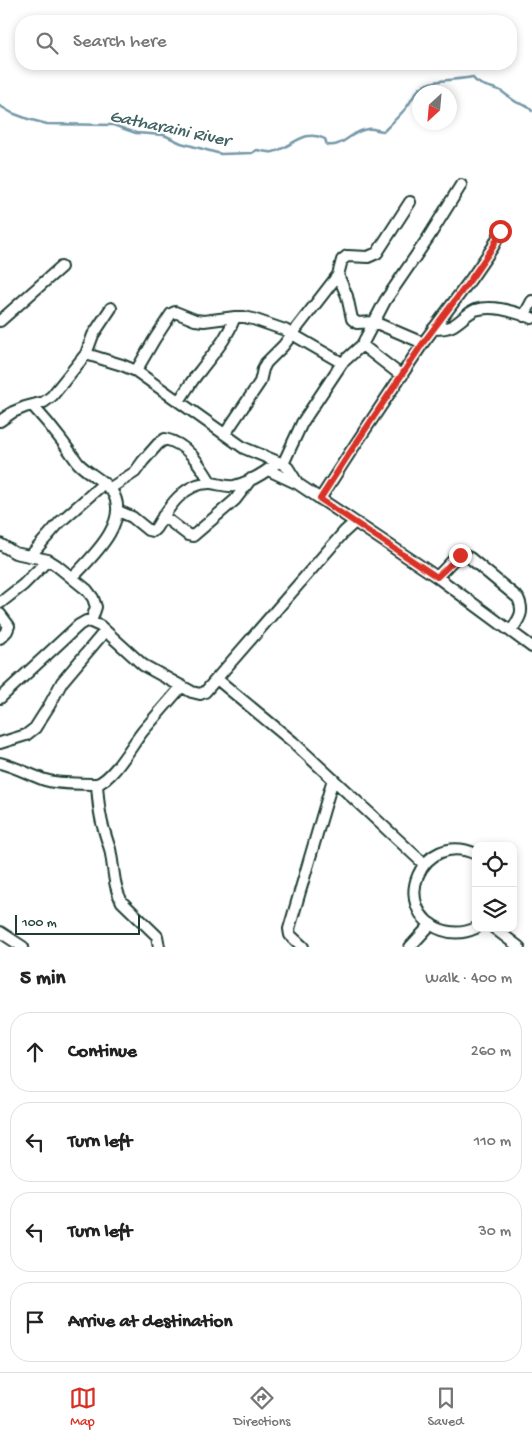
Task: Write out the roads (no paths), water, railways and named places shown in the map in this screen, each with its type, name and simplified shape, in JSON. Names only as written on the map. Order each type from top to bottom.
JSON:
[{"type":"street","points":[[118,511],[132,517],[152,531],[174,501],[184,491],[201,484],[238,485],[281,463],[302,423],[342,363],[362,345],[385,301],[461,185]]},
{"type":"street","points":[[225,434],[260,382],[266,363],[293,334],[338,275],[342,260],[347,256],[368,257],[377,253],[410,202]]},
{"type":"street","points":[[320,499],[423,343],[493,247],[500,231]]},
{"type":"street","points":[[0,321],[61,267]]},
{"type":"street","points":[[338,275],[347,296],[352,319],[357,324],[374,322],[423,343]]},
{"type":"street","points":[[433,329],[443,329],[452,326],[474,311],[485,308],[498,308],[528,317],[532,301]]},
{"type":"street","points":[[0,421],[13,412],[44,402],[52,396],[86,354],[93,335],[111,308]]},
{"type":"street","points":[[136,371],[171,314],[176,312],[204,322],[244,317],[253,319],[285,330],[342,363]]},
{"type":"street","points":[[179,401],[198,373],[224,342],[235,318]]},
{"type":"street","points":[[362,345],[402,376]]},
{"type":"street","points":[[86,354],[136,371],[244,448],[281,463],[288,468],[298,484]]},
{"type":"street","points":[[33,406],[80,464],[97,477],[116,498],[118,511],[112,529],[98,551],[72,578]]},
{"type":"street","points":[[31,556],[60,522],[106,486],[136,472],[143,461],[165,439],[175,442],[188,451],[201,466],[211,483]]},
{"type":"street","points":[[268,470],[298,484],[355,522],[437,577],[532,647]]},
{"type":"street","points":[[163,516],[188,535],[193,536],[235,500],[252,479]]},
{"type":"street","points":[[230,486],[235,500]]},
{"type":"street","points":[[0,698],[79,625],[86,621],[105,631],[143,665],[192,692],[200,694],[205,692],[344,532],[355,522]]},
{"type":"street","points":[[0,544],[15,553],[48,560],[72,578],[93,598],[96,608],[91,622]]},
{"type":"street","points":[[437,577],[457,556],[463,555],[470,558],[518,598],[522,605],[521,613],[511,631]]},
{"type":"street","points":[[0,603],[23,585],[48,560]]},
{"type":"street","points":[[0,614],[9,626],[0,638]]},
{"type":"street","points":[[0,743],[26,735],[35,728],[62,682],[105,631]]},
{"type":"street","points":[[217,679],[293,742],[424,864]]},
{"type":"street","points":[[0,763],[58,783],[97,784],[103,782],[182,686]]},
{"type":"street","points":[[303,947],[290,935],[289,929],[333,780]]},
{"type":"street","points":[[97,784],[98,803],[103,829],[110,848],[119,896],[122,902],[158,936],[159,947]]},
{"type":"street","points":[[472,853],[461,849],[446,850],[433,856],[424,864],[416,879],[414,893],[421,914],[431,924],[452,932],[472,929]]},
{"type":"street","points":[[410,947],[431,924]]},
{"type":"street","points":[[0,932],[23,947]]},
{"type":"street","points":[[499,932],[519,947]]},
{"type":"waterway","name":"Gatharaini River","points":[[0,106],[12,113],[47,124],[113,125],[136,133],[164,135],[181,143],[221,154],[252,153],[257,150],[273,152],[310,136],[325,139],[327,145],[333,145],[343,142],[362,130],[384,131],[406,108],[421,88],[430,83],[440,81],[472,77],[482,85],[501,91],[532,111]]}]
